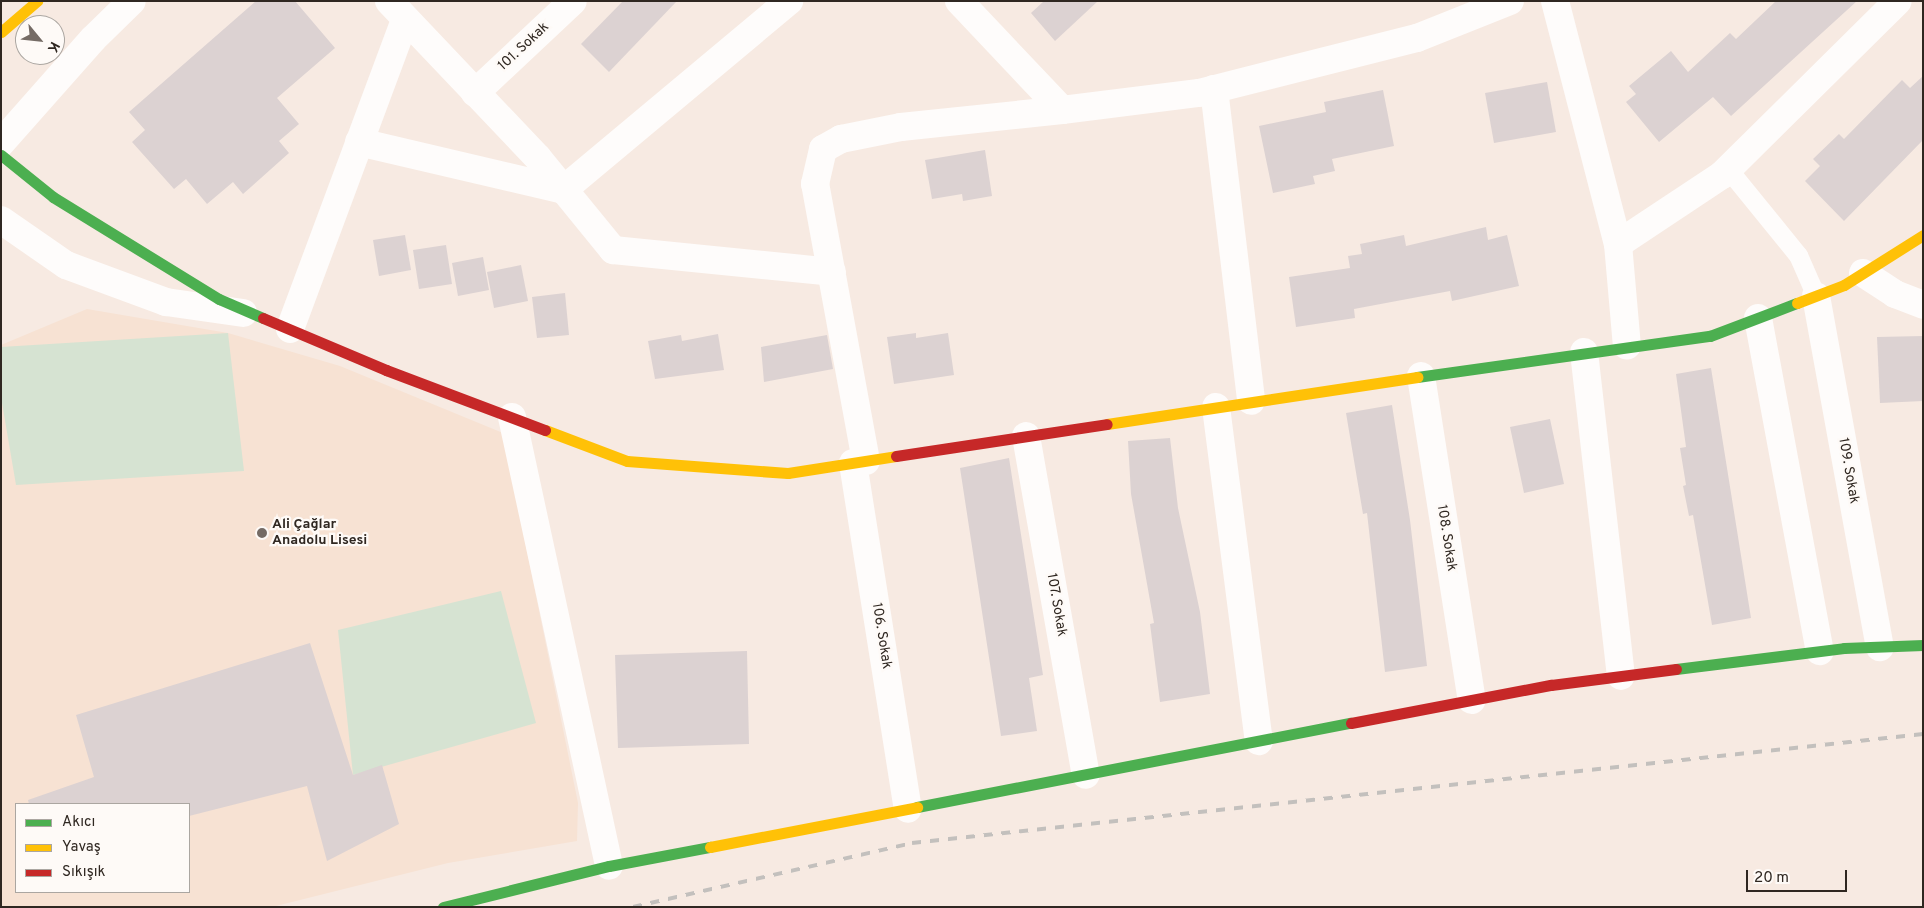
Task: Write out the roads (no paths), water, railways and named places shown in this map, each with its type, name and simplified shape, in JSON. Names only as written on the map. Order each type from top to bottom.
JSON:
[{"type":"street","points":[[1,32],[37,1]]},
{"type":"street","points":[[1,143],[93,39],[132,1]]},
{"type":"street","name":"101. Sokak","points":[[475,94],[573,1]]},
{"type":"street","points":[[563,190],[789,1]]},
{"type":"street","points":[[959,1],[1062,110]]},
{"type":"street","name":"106. Sokak","points":[[908,809],[832,272],[815,184],[823,150],[841,139],[901,127],[1062,110],[1214,89],[1417,38],[1510,1]]},
{"type":"street","points":[[1555,1],[1618,244],[1627,346]]},
{"type":"street","points":[[1618,244],[1728,169],[1898,1]]},
{"type":"street","points":[[397,10],[538,158],[613,250],[832,272]]},
{"type":"street","points":[[290,329],[359,142],[397,10]]},
{"type":"street","points":[[1214,89],[1251,401]]},
{"type":"street","points":[[359,142],[563,190]]},
{"type":"street","points":[[1,155],[53,197],[220,299],[386,370],[628,461],[788,473],[1251,401],[1584,352],[1710,336],[1816,296],[1863,273],[1923,235]]},
{"type":"street","points":[[1,220],[75,269],[166,302],[257,315]]},
{"type":"street","points":[[1863,273],[1895,294],[1923,305]]},
{"type":"street","name":"109. Sokak","points":[[1816,296],[1880,647]]},
{"type":"street","points":[[1758,318],[1820,652]]},
{"type":"street","points":[[1584,352],[1621,676]]},
{"type":"street","name":"108. Sokak","points":[[1421,376],[1472,700]]},
{"type":"street","points":[[1216,407],[1260,741]]},
{"type":"street","points":[[512,418],[609,866]]},
{"type":"street","name":"107. Sokak","points":[[1026,436],[1086,775]]},
{"type":"street","points":[[443,907],[609,866],[1551,685],[1820,652],[1923,645]]},
{"type":"lane","points":[[1728,169],[1798,255],[1816,296]]},
{"type":"railway","points":[[633,907],[912,843],[1923,734]]},
{"type":"place","name":"Ali Çağlar Anadolu Lisesi","points":[[262,533]]}]
